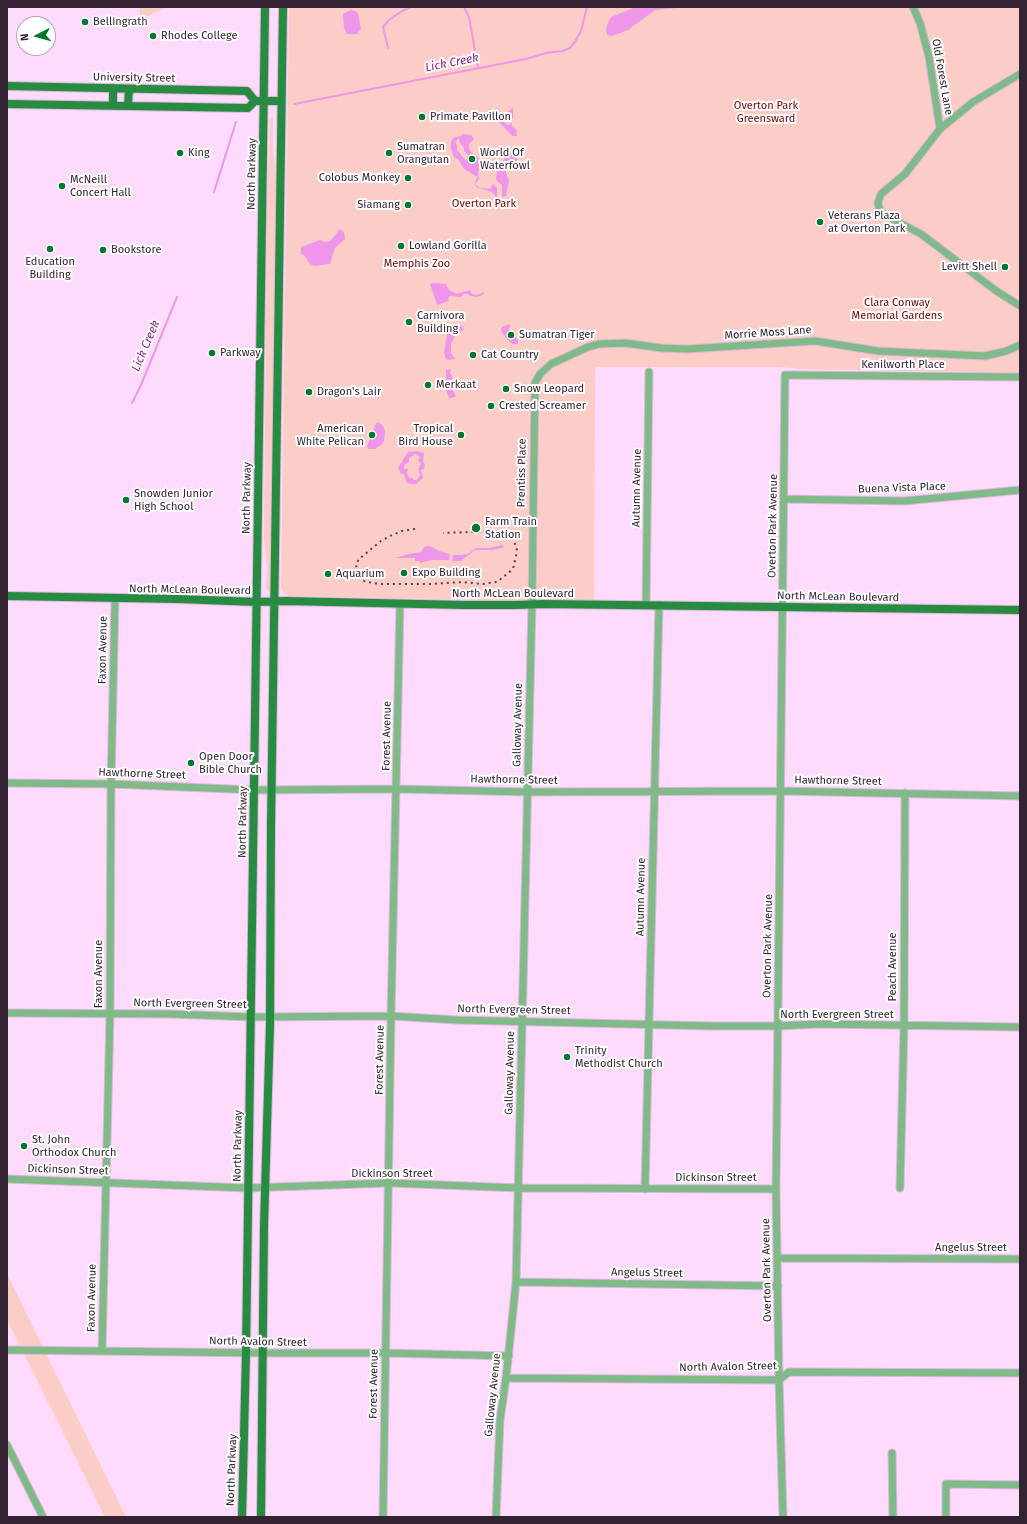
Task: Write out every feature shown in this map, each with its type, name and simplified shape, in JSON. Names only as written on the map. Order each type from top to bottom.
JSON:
[{"type":"main road","name":"North Parkway","points":[[242,1517],[246,1353],[265,7]]},
{"type":"main road","points":[[261,1517],[262,1353],[270,1017],[274,601],[283,7]]},
{"type":"main road","name":"University Street","points":[[7,86],[247,91],[255,101]]},
{"type":"main road","points":[[113,88],[113,105]]},
{"type":"main road","points":[[128,105],[129,89]]},
{"type":"main road","points":[[7,104],[248,108],[255,101],[281,101]]},
{"type":"main road","name":"North McLean Boulevard","points":[[7,596],[464,605],[659,605],[1020,610]]},
{"type":"street","name":"Old Forest Lane","points":[[913,7],[920,23],[929,56],[940,129]]},
{"type":"street","points":[[1020,74],[973,102],[940,129],[905,174],[881,194],[879,208],[883,214],[921,234],[995,290],[1020,306]]},
{"type":"street","points":[[1012,78],[1020,82]]},
{"type":"street","name":"Morrie Moss Lane","points":[[534,389],[535,383],[540,374],[551,364],[588,347],[599,344],[625,343],[661,348],[687,349],[815,341],[878,351],[985,356],[998,354],[1020,345]]},
{"type":"street","name":"Autumn Avenue","points":[[646,605],[649,372]]},
{"type":"street","name":"Kenilworth Place","points":[[786,376],[1020,377]]},
{"type":"street","name":"Overton Park Avenue","points":[[783,1517],[776,1189],[786,376]]},
{"type":"street","name":"Prentiss Place","points":[[532,604],[534,389]]},
{"type":"street","name":"Buena Vista Place","points":[[784,499],[904,501],[1020,490]]},
{"type":"street","name":"Faxon Avenue","points":[[102,1350],[110,1014],[111,784],[115,598]]},
{"type":"street","name":"Forest Avenue","points":[[383,1517],[391,1016],[400,604]]},
{"type":"street","name":"Galloway Avenue","points":[[496,1517],[500,1420],[516,1282],[532,604]]},
{"type":"street","name":"Autumn Avenue","points":[[645,1189],[653,791],[659,605]]},
{"type":"street","name":"Hawthorne Street","points":[[7,783],[111,784],[254,790],[397,789],[528,792],[781,791],[1020,796]]},
{"type":"street","name":"Peach Avenue","points":[[900,1188],[904,1026],[905,793]]},
{"type":"street","name":"North Evergreen Street","points":[[7,1013],[170,1014],[251,1017],[391,1016],[523,1021],[778,1026],[820,1024],[1020,1027]]},
{"type":"street","name":"Dickinson Street","points":[[7,1179],[248,1188],[389,1183],[519,1188],[776,1189]]},
{"type":"street","name":"Angelus Street","points":[[778,1258],[1020,1259]]},
{"type":"street","name":"Angelus Street","points":[[516,1282],[778,1286]]},
{"type":"street","name":"North Avalon Street","points":[[7,1350],[386,1353],[508,1356]]},
{"type":"street","name":"North Avalon Street","points":[[506,1378],[779,1380],[789,1372],[1020,1373]]},
{"type":"street","points":[[7,1445],[9,1453],[43,1517]]},
{"type":"street","points":[[892,1453],[893,1517]]},
{"type":"street","points":[[946,1517],[946,1484],[1020,1485]]},
{"type":"green space","points":[[140,7],[167,7],[140,20]]},
{"type":"green space","name":"Overton Park","points":[[289,7],[1020,7],[1020,373],[803,369],[779,367],[595,367],[594,602],[288,596],[281,588]]},
{"type":"green space","points":[[270,117],[273,118],[273,151],[276,170],[272,546],[271,591],[268,591],[266,588],[267,566],[264,539],[267,214]]},
{"type":"green space","points":[[7,1274],[126,1517],[105,1517],[7,1320]]},
{"type":"shaded area","points":[[636,7],[687,7],[655,10],[628,30],[612,36],[607,35],[607,25],[611,17]]},
{"type":"shaded area","points":[[351,10],[356,11],[358,14],[361,29],[357,34],[347,34],[344,28],[343,14]]},
{"type":"shaded area","points":[[513,108],[513,119],[506,115],[503,122],[508,125],[512,123],[512,127],[516,129],[517,136],[512,136],[498,121],[499,115],[502,116]]},
{"type":"shaded area","points":[[463,134],[471,135],[474,139],[469,144],[470,151],[482,161],[478,172],[479,179],[476,182],[476,185],[480,188],[490,189],[493,184],[497,188],[497,198],[492,192],[476,187],[475,183],[477,177],[464,169],[458,159],[454,157],[451,149],[451,141],[455,137]],"holes":[[[459,138],[460,143],[468,155],[467,159],[465,160],[457,150],[457,145],[455,142]]]},
{"type":"shaded area","points":[[512,150],[518,150],[517,161],[506,168],[509,181],[506,196],[502,197],[502,185],[496,180],[497,171],[507,154]]},
{"type":"shaded area","points":[[340,229],[344,232],[345,239],[335,248],[330,264],[314,266],[310,264],[304,255],[301,254],[301,247],[320,240],[325,242],[330,241]]},
{"type":"shaded area","points":[[430,284],[446,284],[449,290],[456,294],[470,290],[472,294],[477,295],[484,292],[484,294],[478,297],[470,296],[469,294],[464,294],[461,297],[450,296],[448,298],[449,301],[437,305]]},
{"type":"shaded area","points":[[509,324],[509,329],[512,335],[518,339],[518,344],[512,344],[502,333],[502,327]]},
{"type":"shaded area","points":[[461,325],[464,330],[456,334],[451,344],[451,353],[455,359],[448,360],[446,359],[444,353],[447,334],[450,330]]},
{"type":"shaded area","points":[[451,369],[450,374],[452,375],[452,389],[456,396],[449,398],[446,390],[446,370]]},
{"type":"shaded area","points":[[378,422],[383,426],[385,431],[384,441],[375,449],[368,449],[368,444],[376,423]]},
{"type":"shaded area","points":[[417,451],[424,453],[423,462],[425,464],[424,469],[421,470],[423,478],[416,484],[406,482],[404,474],[401,474],[398,468],[408,452]],"holes":[[[415,454],[420,457],[418,460],[421,464],[418,469],[420,475],[417,480],[414,480],[409,478],[407,473],[408,469],[405,469],[404,465],[409,462],[409,458]]]},
{"type":"shaded area","points":[[502,545],[504,547],[493,550],[475,550],[461,561],[452,561],[453,555],[468,554],[476,548],[489,548]]},
{"type":"shaded area","points":[[427,546],[450,554],[449,560],[432,560],[420,563],[420,561],[415,561],[415,558],[395,558],[421,552],[424,547]]},
{"type":"waterway","points":[[388,48],[383,27],[389,20],[411,7]]},
{"type":"waterway","points":[[464,7],[469,17],[478,68]]},
{"type":"waterway","name":"Lick Creek","points":[[294,104],[562,51],[570,48],[575,42],[581,31],[587,7]]},
{"type":"waterway","points":[[214,192],[236,122]]},
{"type":"waterway","name":"Lick Creek","points":[[132,403],[141,385],[177,297]]},
{"type":"railway","points":[[415,529],[402,531],[390,536],[381,541],[359,559],[356,564],[361,580],[380,584],[463,582],[482,584],[497,582],[513,569],[517,548],[512,538],[505,533],[498,531],[443,533]]},
{"type":"place","name":"Bellingrath","points":[[85,22]]},
{"type":"place","name":"Rhodes College","points":[[153,36]]},
{"type":"place","name":"Primate Pavillon","points":[[422,117]]},
{"type":"place","name":"King","points":[[180,153]]},
{"type":"place","name":"Sumatran Orangutan","points":[[389,153]]},
{"type":"place","name":"World Of Waterfowl","points":[[472,159]]},
{"type":"place","name":"Colobus Monkey","points":[[408,178]]},
{"type":"place","name":"McNeill Concert Hall","points":[[62,186]]},
{"type":"place","name":"Siamang","points":[[408,205]]},
{"type":"place","name":"Veterans Plaza at Overton Park","points":[[820,222]]},
{"type":"place","name":"Lowland Gorilla","points":[[401,246]]},
{"type":"place","name":"Education Building","points":[[50,249]]},
{"type":"place","name":"Bookstore","points":[[103,250]]},
{"type":"place","name":"Levitt Shell","points":[[1005,267]]},
{"type":"place","name":"Carnivora Building","points":[[409,322]]},
{"type":"place","name":"Sumatran Tiger","points":[[511,335]]},
{"type":"place","name":"Parkway","points":[[212,353]]},
{"type":"place","name":"Cat Country","points":[[473,355]]},
{"type":"place","name":"Merkaat","points":[[428,385]]},
{"type":"place","name":"Snow Leopard","points":[[506,389]]},
{"type":"place","name":"Dragon's Lair","points":[[309,392]]},
{"type":"place","name":"Crested Screamer","points":[[491,406]]},
{"type":"place","name":"American White Pelican","points":[[372,435]]},
{"type":"place","name":"Tropical Bird House","points":[[461,435]]},
{"type":"place","name":"Snowden Junior High School","points":[[126,500]]},
{"type":"place","name":"Farm Train Station","points":[[476,528]]},
{"type":"place","name":"Expo Building","points":[[404,573]]},
{"type":"place","name":"Aquarium","points":[[328,574]]},
{"type":"place","name":"Open Door Bible Church","points":[[191,763]]},
{"type":"place","name":"Trinity Methodist Church","points":[[567,1057]]},
{"type":"place","name":"St. John Orthodox Church","points":[[24,1146]]},
{"type":"park label","name":"Overton Park Greensward","points":[[766,112]]},
{"type":"park label","name":"Memphis Zoo","points":[[417,264]]},
{"type":"park label","name":"Clara Conway Memorial Gardens","points":[[897,309]]}]
